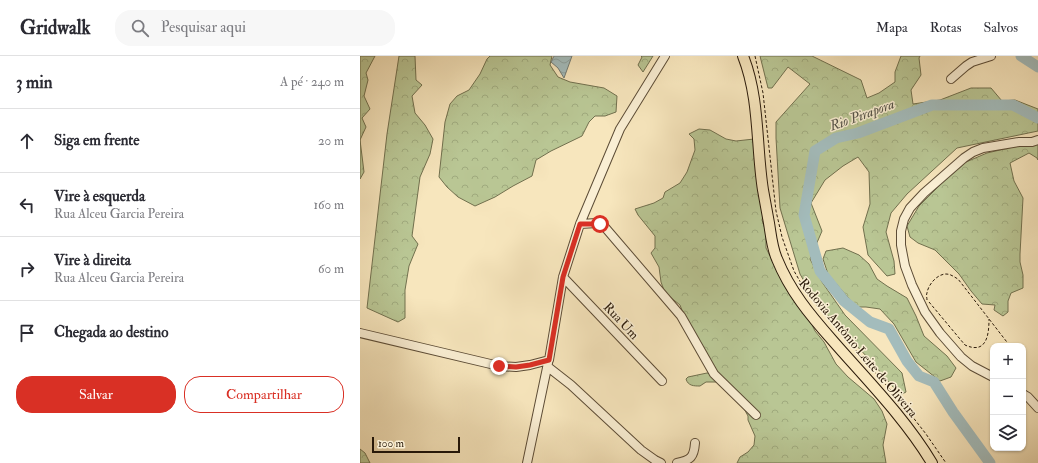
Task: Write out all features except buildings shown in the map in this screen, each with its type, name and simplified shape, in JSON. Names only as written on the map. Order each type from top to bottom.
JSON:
[{"type":"main road","name":"Rodovia Antônio Leite de Oliveira","points":[[747,59],[753,88],[763,190],[776,257],[782,273],[803,305],[893,410],[924,449],[932,463]]},
{"type":"street","points":[[528,463],[548,364],[563,277],[580,224],[620,128],[665,56]]},
{"type":"street","points":[[951,80],[972,62],[991,56]]},
{"type":"street","points":[[990,375],[972,366],[961,357],[940,333],[925,312],[912,286],[905,266],[901,245],[901,231],[904,219],[910,208],[924,193],[973,152],[983,148],[1038,140]]},
{"type":"street","points":[[580,224],[597,223],[603,225],[681,316],[714,374],[756,415]]},
{"type":"street","name":"Rua Um","points":[[563,277],[662,381]]},
{"type":"street","points":[[360,333],[499,366],[516,367],[548,364],[641,450],[661,463]]},
{"type":"street","points":[[1026,397],[1038,408]]},
{"type":"street","points":[[677,463],[687,461],[692,456],[695,450],[695,443]]},
{"type":"path","points":[[755,56],[763,93],[776,211],[782,237],[794,271],[808,295],[901,402],[946,463]]},
{"type":"path","points":[[989,319],[989,333],[987,339],[982,345],[972,348],[965,345],[928,301],[926,294],[929,287],[934,280],[941,275],[948,274],[958,279],[1008,343]]},
{"type":"green space","points":[[360,56],[375,56],[366,73],[368,80],[364,96],[370,109],[362,118],[366,127],[360,140]]},
{"type":"green space","points":[[399,56],[415,56],[416,80],[422,85],[412,96],[415,113],[425,125],[433,139],[430,154],[420,177],[412,236],[418,244],[409,266],[405,290],[405,318],[398,322],[367,308],[387,134]]},
{"type":"green space","points":[[490,56],[552,56],[550,65],[558,77],[570,82],[604,88],[617,96],[616,112],[605,116],[595,116],[589,122],[582,136],[536,160],[532,176],[495,197],[475,206],[458,197],[439,177],[445,122],[450,104],[457,96],[469,90]]},
{"type":"green space","points":[[641,56],[653,56],[643,72],[638,65],[642,57]]},
{"type":"green space","points":[[760,56],[812,56],[861,80],[867,98],[879,93],[895,82],[895,72],[901,56],[920,56],[921,75],[911,90],[913,104],[940,100],[971,88],[991,88],[1002,101],[1015,100],[1038,109],[1038,131],[957,148],[907,194],[891,213],[886,232],[894,261],[895,274],[887,276],[868,255],[863,227],[870,204],[869,172],[858,157],[825,180],[811,203],[822,231],[810,259],[822,282],[845,315],[902,373],[906,392],[900,395],[870,360],[817,304],[800,274],[780,208],[776,122],[810,84],[788,67],[772,88],[768,88]]},
{"type":"green space","points":[[699,129],[710,130],[726,139],[736,141],[754,139],[765,208],[762,220],[766,232],[766,248],[770,256],[781,260],[815,331],[824,342],[836,364],[848,377],[874,399],[882,411],[887,424],[883,445],[886,463],[737,463],[740,457],[748,452],[754,445],[755,436],[748,420],[748,416],[742,405],[720,382],[706,382],[700,386],[688,383],[686,379],[688,377],[714,373],[689,329],[680,305],[665,293],[661,282],[659,267],[651,253],[655,248],[655,236],[635,209],[654,203],[663,198],[665,192],[680,183],[687,172],[695,150],[694,139],[689,134]]},
{"type":"green space","points":[[360,140],[364,172],[360,179]]},
{"type":"green space","points":[[1038,143],[1038,160],[1029,153],[1010,163],[1014,181],[1023,198],[1020,262],[1023,275],[1023,288],[1011,293],[1008,301],[1008,312],[1003,316],[994,310],[995,305],[982,304],[959,274],[935,250],[918,243],[910,237],[907,226],[919,206],[966,162],[987,153]]},
{"type":"green space","points":[[843,248],[859,255],[869,264],[877,279],[907,298],[924,336],[947,356],[956,368],[951,377],[940,381],[916,362],[894,324],[880,309],[856,307],[828,274],[823,259],[826,251]]},
{"type":"green space","points":[[360,449],[365,453],[370,463],[360,463]]},
{"type":"water","points":[[554,56],[572,56],[564,78],[558,68],[551,62]]},
{"type":"waterway","name":"Rio Pirapora","points":[[1021,56],[1038,67]]},
{"type":"waterway","name":"Rio Pirapora","points":[[990,463],[953,412],[934,382],[919,376],[907,361],[889,329],[870,322],[844,301],[820,271],[804,215],[815,151],[836,138],[858,133],[932,105],[1013,105],[1038,118]]},
{"type":"route","points":[[499,366],[516,367],[549,360],[563,277],[580,224],[600,224]]}]
